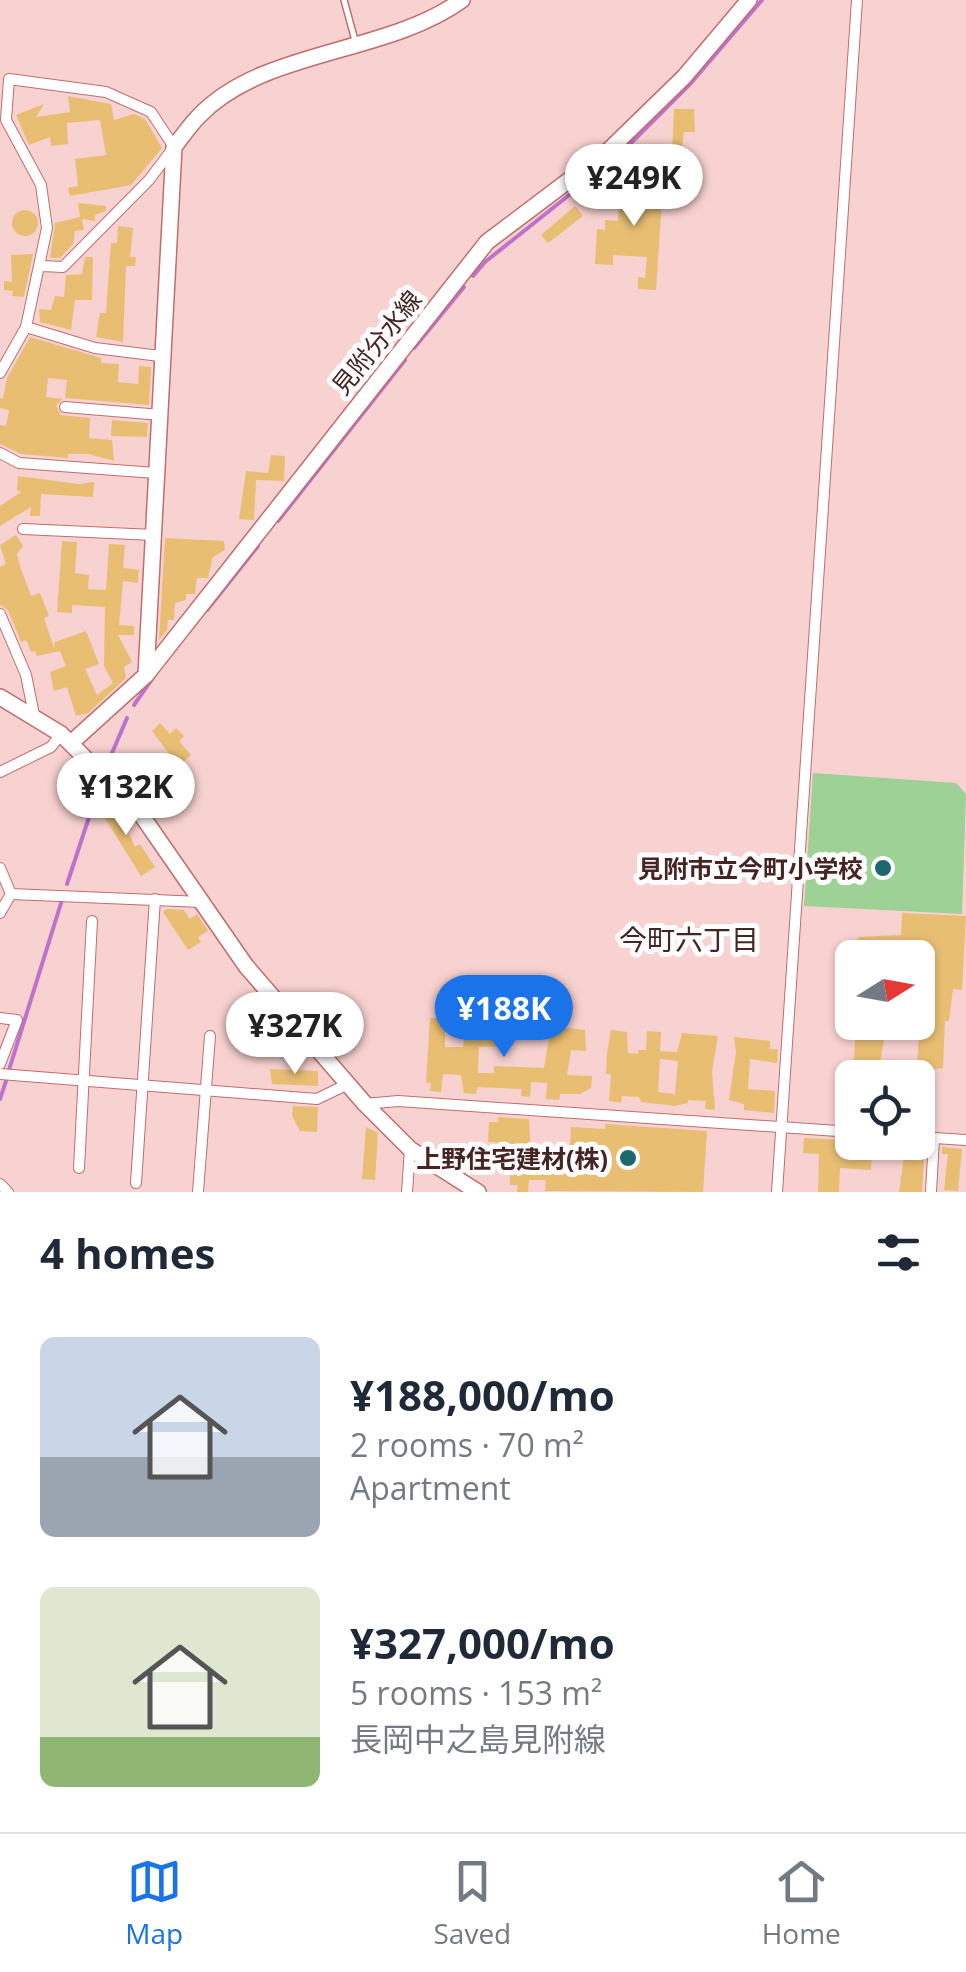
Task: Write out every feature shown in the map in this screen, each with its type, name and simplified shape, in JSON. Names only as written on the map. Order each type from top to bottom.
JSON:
[{"type":"main road","points":[[146,676],[174,146],[200,114],[232,92],[272,73],[434,17],[462,0]]},
{"type":"main road","name":"見附分水線","points":[[66,738],[146,676],[487,242],[609,150],[684,77],[749,0]]},
{"type":"main road","points":[[0,697],[66,738],[140,812],[246,966],[365,1104],[410,1150],[478,1192]]},
{"type":"street","points":[[778,1192],[857,0]]},
{"type":"street","points":[[0,373],[26,327],[47,228],[41,185],[6,120],[9,79],[106,92],[151,112],[174,146],[149,180],[63,267],[42,266]]},
{"type":"street","points":[[26,327],[96,348],[160,356]]},
{"type":"street","points":[[65,407],[161,414]]},
{"type":"street","points":[[0,453],[19,463],[156,472]]},
{"type":"street","points":[[23,529],[154,535]]},
{"type":"street","points":[[0,614],[26,675],[34,715]]},
{"type":"street","points":[[0,772],[66,738]]},
{"type":"street","points":[[0,868],[12,894]]},
{"type":"street","points":[[12,894],[202,902]]},
{"type":"street","points":[[0,913],[12,894]]},
{"type":"street","points":[[136,1183],[155,898]]},
{"type":"street","points":[[80,1168],[92,921]]},
{"type":"street","points":[[0,1018],[17,1020],[0,1064]]},
{"type":"street","points":[[198,1192],[210,1036]]},
{"type":"street","points":[[0,1074],[317,1099],[348,1084]]},
{"type":"street","points":[[365,1104],[398,1100],[835,1131]]},
{"type":"street","points":[[935,1138],[966,1140]]},
{"type":"street","points":[[408,1192],[410,1150]]},
{"type":"street","points":[[931,1192],[933,1160]]},
{"type":"street","points":[[0,1184],[8,1192]]},
{"type":"lane","points":[[344,0],[356,47]]},
{"type":"green space","points":[[813,773],[956,783],[966,794],[962,914],[804,906]]},
{"type":"building","points":[[68,96],[111,104],[114,120],[134,114],[145,119],[162,148],[131,185],[70,196],[68,188],[78,186],[75,159],[106,155],[100,120],[67,123],[68,144],[51,146],[50,137],[29,145],[16,115],[44,104],[36,117],[70,112]]},
{"type":"building","points":[[674,109],[694,109],[695,132],[684,132],[681,154],[672,154]]},
{"type":"building","points":[[608,183],[663,186],[656,290],[638,289],[638,277],[645,278],[647,257],[613,255],[613,265],[595,264],[597,229],[605,230],[605,220],[618,221],[620,194],[607,194]]},
{"type":"building","points":[[78,203],[106,206],[106,211],[95,215],[95,221],[82,219],[84,230],[75,231],[73,244],[60,258],[50,258],[55,223],[80,217]]},
{"type":"building","points":[[575,206],[583,216],[548,243],[541,235]]},
{"type":"building","points":[[25,210],[34,214],[38,223],[34,232],[25,236],[16,232],[12,223],[16,214]]},
{"type":"building","points":[[118,226],[133,228],[130,257],[136,257],[135,266],[126,266],[123,342],[96,337],[100,313],[106,313],[111,243],[117,243]]},
{"type":"building","points":[[33,254],[24,297],[12,296],[13,291],[4,290],[4,281],[12,282],[11,255]]},
{"type":"building","points":[[85,257],[93,257],[92,300],[75,300],[71,330],[40,322],[39,309],[51,310],[55,296],[64,297],[66,275],[82,274]]},
{"type":"building","points":[[30,337],[101,358],[101,363],[119,364],[118,382],[138,384],[139,366],[151,367],[149,405],[65,398],[67,380],[48,378],[46,397],[63,399],[56,405],[61,415],[90,418],[89,438],[112,440],[114,461],[89,454],[68,454],[68,458],[21,454],[0,444],[0,425],[6,426],[9,410],[0,408],[0,398],[3,399],[7,378]]},
{"type":"building","points":[[112,420],[148,423],[147,437],[111,436]]},
{"type":"building","points":[[271,455],[285,456],[284,481],[256,480],[254,520],[239,519],[246,471],[268,473]]},
{"type":"building","points":[[18,476],[79,484],[94,482],[93,497],[41,494],[40,516],[30,516],[31,507],[0,526],[0,506],[21,492],[17,490]]},
{"type":"building","points":[[16,535],[23,546],[17,554],[20,566],[31,596],[40,593],[49,616],[44,618],[54,648],[55,642],[86,631],[99,664],[85,669],[97,695],[113,683],[104,666],[105,607],[72,605],[72,613],[57,612],[62,541],[77,542],[75,573],[89,575],[88,589],[106,590],[109,544],[125,545],[123,568],[139,570],[138,583],[123,581],[119,625],[134,626],[134,635],[118,635],[132,662],[124,667],[126,678],[88,713],[76,716],[67,687],[54,691],[50,672],[66,666],[60,651],[37,656],[35,651],[31,652],[26,640],[21,642],[8,610],[0,605],[0,567],[6,564],[0,545]]},
{"type":"building","points":[[165,538],[224,541],[225,550],[213,557],[208,578],[197,578],[195,594],[186,594],[186,600],[175,603],[174,620],[168,620],[167,630],[159,640]]},
{"type":"building","points":[[160,723],[170,734],[176,728],[184,736],[179,741],[191,755],[182,763],[188,769],[181,775],[170,764],[174,760],[152,731]]},
{"type":"building","points":[[105,794],[116,805],[135,847],[140,844],[155,867],[141,876],[103,815]]},
{"type":"building","points":[[184,910],[190,919],[197,914],[208,931],[198,937],[201,942],[188,950],[163,912]]},
{"type":"building","points":[[902,913],[966,916],[962,990],[953,989],[949,1021],[945,1021],[943,1068],[935,1069],[935,1060],[917,1060],[919,1040],[935,1040],[935,940],[858,940],[901,935]]},
{"type":"building","points":[[267,1008],[276,1027],[281,1024],[291,1038],[261,1056],[248,1039],[242,1041],[232,1018]]},
{"type":"building","points":[[430,1018],[445,1018],[445,1047],[463,1047],[466,1019],[509,1021],[508,1046],[479,1047],[478,1073],[494,1073],[494,1066],[544,1068],[551,1026],[585,1030],[586,1051],[571,1050],[567,1075],[592,1076],[591,1088],[580,1094],[560,1094],[559,1100],[546,1099],[547,1083],[531,1082],[530,1097],[521,1096],[522,1089],[477,1087],[476,1094],[464,1093],[461,1075],[443,1074],[441,1092],[430,1091],[431,1083],[426,1083]]},
{"type":"building","points":[[611,1030],[627,1032],[628,1053],[638,1054],[638,1050],[646,1050],[647,1031],[661,1032],[660,1051],[677,1052],[682,1033],[718,1036],[712,1071],[715,1110],[705,1109],[706,1101],[688,1100],[675,1106],[622,1096],[621,1103],[609,1101],[611,1074],[606,1074]],"holes":[[[660,1059],[678,1061],[675,1094],[658,1092]]]},
{"type":"building","points":[[734,1037],[770,1041],[770,1049],[778,1049],[777,1063],[750,1059],[748,1089],[775,1091],[774,1113],[744,1110],[744,1104],[729,1100],[736,1052]]},
{"type":"building","points":[[855,1040],[884,1040],[880,1060],[854,1060]]},
{"type":"building","points":[[270,1069],[318,1071],[318,1086],[272,1084]]},
{"type":"building","points":[[293,1106],[318,1107],[317,1132],[300,1131],[292,1116]]},
{"type":"building","points":[[498,1117],[529,1119],[531,1158],[569,1159],[571,1127],[605,1129],[605,1124],[707,1131],[703,1192],[545,1191],[546,1180],[529,1180],[528,1192],[517,1192],[518,1185],[510,1185],[510,1175],[514,1176],[517,1144],[488,1142],[489,1122],[498,1122]],"holes":[[[579,1147],[604,1149],[602,1170],[586,1171],[577,1161]]]},
{"type":"building","points":[[366,1127],[378,1133],[375,1180],[362,1179]]},
{"type":"building","points":[[804,1138],[835,1140],[835,1160],[872,1160],[871,1170],[840,1168],[839,1192],[818,1192],[819,1154],[803,1153]]},
{"type":"building","points":[[942,1147],[962,1149],[958,1191],[944,1190],[948,1154],[942,1154]]},
{"type":"building","points":[[903,1160],[924,1160],[922,1192],[899,1192]]},
{"type":"waterway","points":[[473,276],[485,262],[617,157],[691,83],[762,0]]},
{"type":"waterway","points":[[414,348],[464,287]]},
{"type":"waterway","points":[[278,521],[405,360]]},
{"type":"waterway","points":[[207,610],[258,546]]},
{"type":"waterway","points":[[134,705],[154,676]]},
{"type":"waterway","points":[[109,760],[127,718]]},
{"type":"waterway","points":[[67,884],[101,781]]},
{"type":"waterway","points":[[9,1070],[62,900]]},
{"type":"waterway","points":[[0,1099],[6,1081]]},
{"type":"place","name":"見附市立今町小学校","points":[[883,868]]},
{"type":"place","name":"上野住宅建材(株)","points":[[628,1158]]},
{"type":"district","name":"今町六丁目","points":[[689,939]]}]
